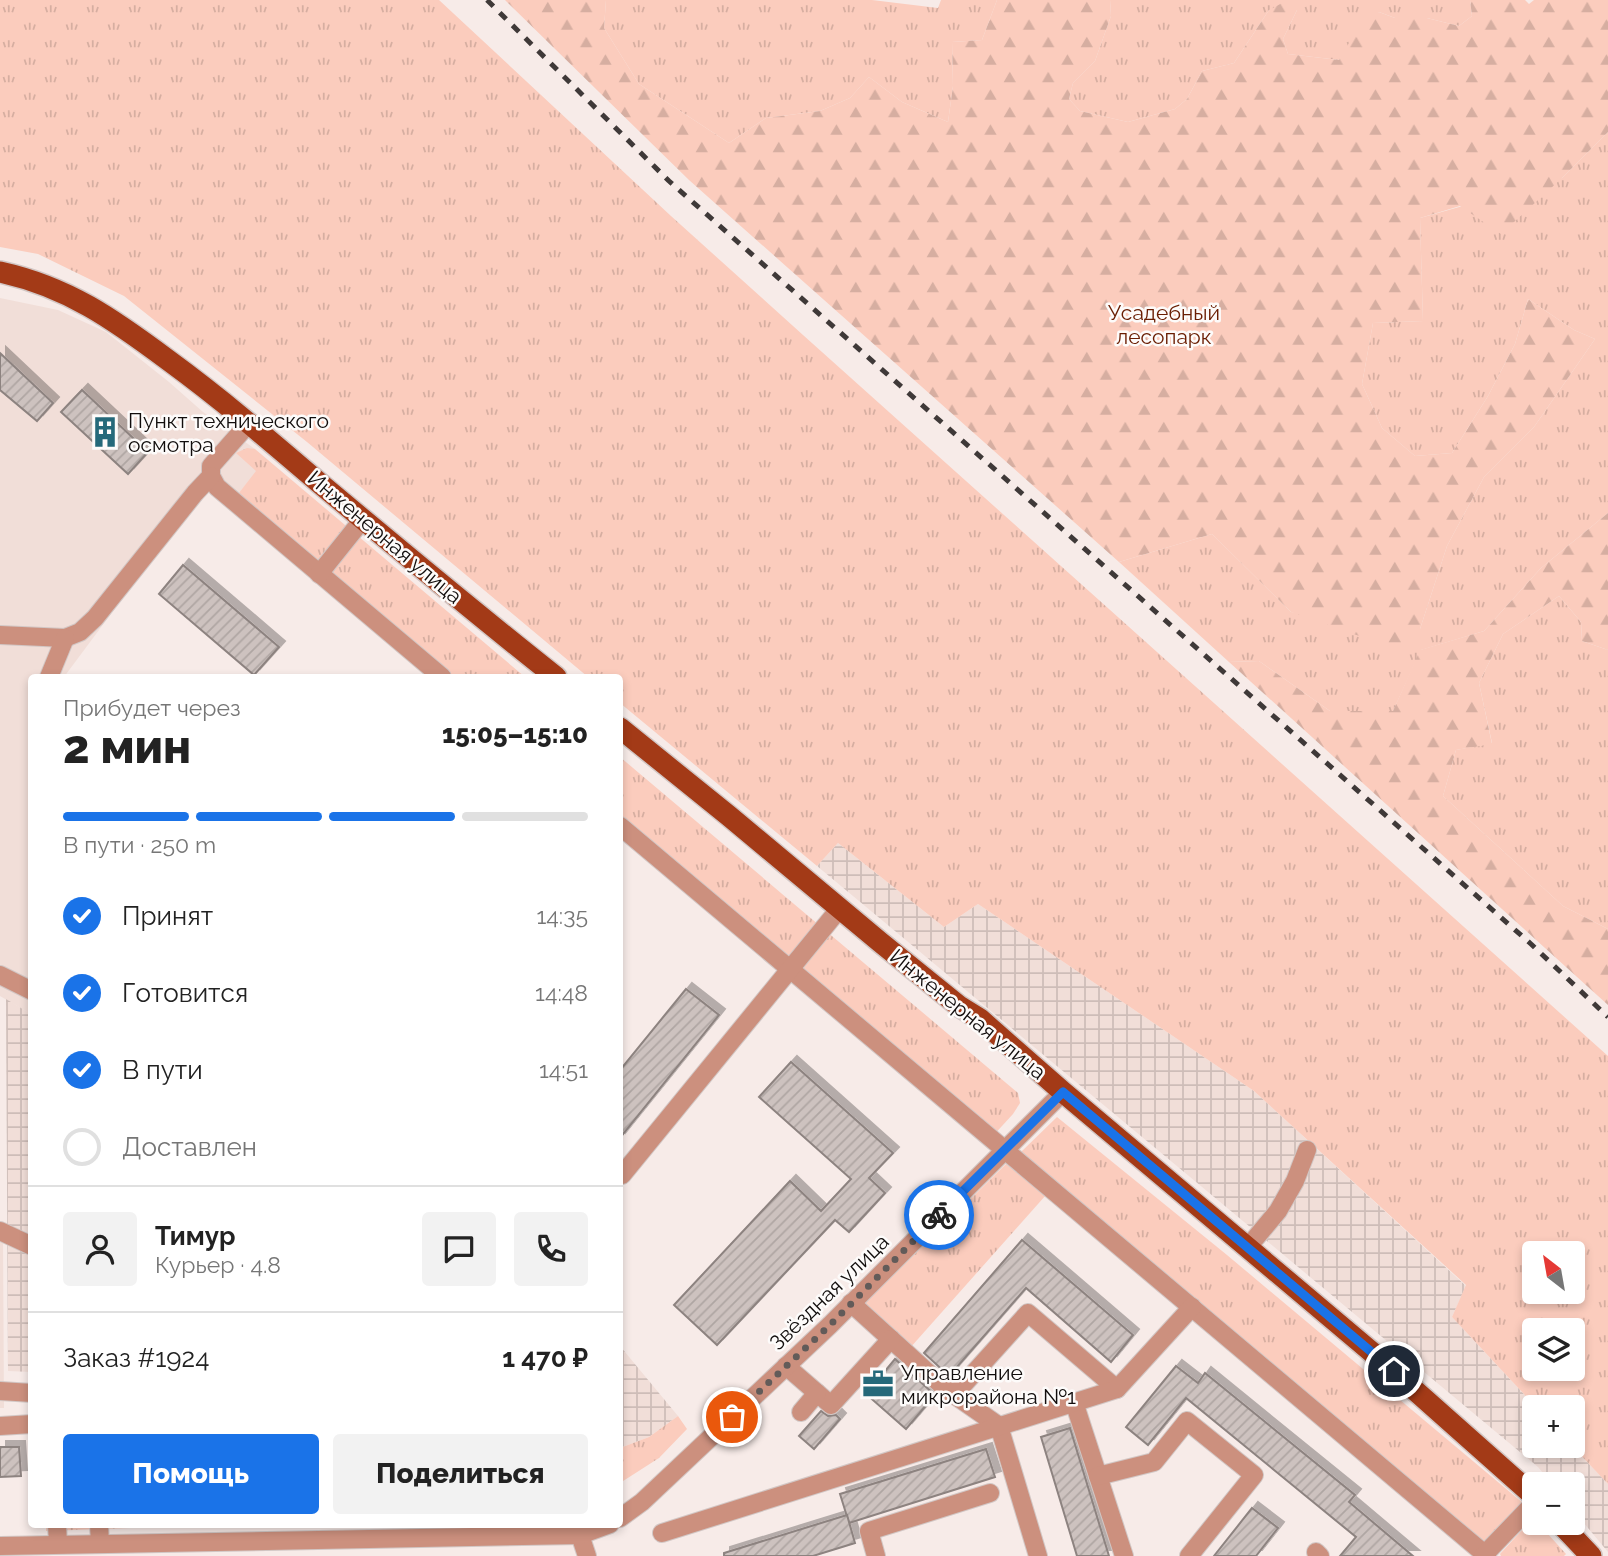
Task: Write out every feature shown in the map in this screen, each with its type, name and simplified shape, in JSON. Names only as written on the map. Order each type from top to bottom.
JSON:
[{"type":"main road","name":"Инженерная улица","points":[[0,272],[49,286],[87,304],[126,328],[217,396],[552,674]]},
{"type":"main road","name":"Инженерная улица","points":[[623,730],[959,1006],[980,1019],[1374,1354],[1522,1485]]},
{"type":"main road","points":[[1571,1535],[1591,1556]]},
{"type":"street","points":[[249,423],[211,466],[211,476],[217,487],[438,674]]},
{"type":"street","points":[[0,635],[65,638],[80,632],[95,618],[211,476]]},
{"type":"street","points":[[319,574],[363,519]]},
{"type":"street","points":[[50,674],[65,638]]},
{"type":"street","points":[[623,829],[1485,1555],[1522,1516]]},
{"type":"street","points":[[623,1174],[840,908]]},
{"type":"street","points":[[0,975],[28,989]]},
{"type":"street","name":"Звёздная улица","points":[[623,1516],[642,1502],[786,1366],[1063,1092]]},
{"type":"street","points":[[1248,1247],[1278,1211],[1295,1181],[1307,1150]]},
{"type":"street","points":[[0,1231],[28,1244]]},
{"type":"street","points":[[851,1303],[954,1395],[999,1426],[1038,1556]]},
{"type":"street","points":[[662,1533],[1117,1389],[1192,1307]]},
{"type":"street","points":[[954,1395],[1028,1313],[1117,1389]]},
{"type":"street","points":[[786,1366],[831,1405],[891,1339]]},
{"type":"street","points":[[0,1391],[28,1393]]},
{"type":"street","points":[[801,1412],[817,1393]]},
{"type":"street","points":[[1074,1402],[1124,1556]]},
{"type":"street","points":[[1098,1476],[1154,1462],[1187,1422],[1254,1475],[1189,1556]]},
{"type":"street","points":[[0,1426],[28,1424]]},
{"type":"street","points":[[876,1556],[869,1531],[989,1493]]},
{"type":"street","points":[[57,1528],[58,1544]]},
{"type":"street","points":[[100,1528],[100,1544]]},
{"type":"street","points":[[0,1546],[247,1540],[362,1531],[497,1530],[580,1535],[599,1528]]},
{"type":"street","points":[[580,1535],[587,1556]]},
{"type":"shaded area","points":[[0,298],[58,310],[106,332],[203,412],[255,449],[247,449],[257,471],[235,498],[213,482],[166,540],[66,674],[28,674],[28,1012],[0,996]]},
{"type":"shaded area","points":[[838,843],[944,927],[978,904],[1254,1091],[1466,1286],[1452,1317],[1525,1395],[1522,1395],[1522,1454],[817,866]]},
{"type":"shaded area","points":[[6,999],[28,1012],[28,1372],[8,1371]]},
{"type":"shaded area","points":[[0,1238],[3,1238],[4,1408],[0,1408]]},
{"type":"shaded area","points":[[623,1350],[678,1416],[649,1437],[623,1447]]},
{"type":"shaded area","points":[[1527,1458],[1583,1458],[1608,1484],[1608,1552],[1585,1524],[1585,1472],[1542,1472]]},
{"type":"green space","points":[[0,0],[439,0],[671,216],[1608,1056],[1608,1484],[1583,1458],[1585,1395],[1525,1395],[1452,1317],[1466,1285],[1254,1091],[978,904],[944,927],[838,843],[817,866],[623,705],[623,674],[584,674],[307,442],[124,296],[38,254],[0,247]]},
{"type":"green space","name":"Усадебный лесопарк","points":[[505,0],[606,0],[604,28],[639,84],[729,143],[766,118],[820,111],[850,98],[869,77],[902,102],[948,122],[953,86],[952,42],[982,40],[997,0],[1110,0],[1111,16],[1095,61],[1073,83],[1069,99],[1080,111],[1128,122],[1175,109],[1187,99],[1202,71],[1234,63],[1269,10],[1284,2],[1297,10],[1283,39],[1288,54],[1339,60],[1363,19],[1379,12],[1395,18],[1427,18],[1459,26],[1472,16],[1470,0],[1525,0],[1529,4],[1534,0],[1608,0],[1608,132],[1501,234],[1460,206],[1420,218],[1423,321],[1373,323],[1362,384],[1382,428],[1415,456],[1452,453],[1488,396],[1515,344],[1528,299],[1574,330],[1595,339],[1534,427],[1484,477],[1447,546],[1420,629],[1399,650],[1291,612],[1212,534],[1119,562],[689,180]]},
{"type":"green space","points":[[606,0],[872,0],[938,8],[941,0],[997,0],[982,40],[952,42],[953,86],[948,122],[902,102],[869,77],[850,98],[820,111],[766,118],[729,143],[639,84],[604,28]]},
{"type":"green space","points":[[1110,0],[1470,0],[1472,16],[1459,26],[1427,18],[1395,18],[1379,12],[1339,60],[1288,54],[1283,39],[1297,10],[1269,10],[1234,63],[1202,71],[1187,99],[1175,109],[1128,122],[1080,111],[1069,99],[1073,83],[1095,61],[1111,16]]},
{"type":"green space","points":[[1608,132],[1608,513],[1541,568],[1484,631],[1421,650],[1393,711],[1330,711],[1259,661],[1229,662],[1119,562],[1212,534],[1291,612],[1420,629],[1447,546],[1484,477],[1534,427],[1595,339],[1574,330],[1528,299],[1515,344],[1488,396],[1452,453],[1415,456],[1382,428],[1362,384],[1373,323],[1423,321],[1420,218],[1562,178]]},
{"type":"green space","points":[[247,448],[255,449],[521,674],[442,674],[235,498],[256,471],[236,453]]},
{"type":"green space","points":[[1608,513],[1608,650],[1582,641],[1581,622],[1559,596],[1503,634],[1479,683],[1492,744],[1456,750],[1443,796],[1563,906],[1608,929],[1608,1005],[1229,662],[1259,661],[1330,711],[1393,711],[1420,650],[1484,631],[1541,568]]},
{"type":"green space","points":[[1559,596],[1581,622],[1582,641],[1608,650],[1608,929],[1563,906],[1443,796],[1456,750],[1492,743],[1479,683],[1503,634]]},
{"type":"green space","points":[[623,760],[1018,1093],[1020,1103],[991,1138],[623,827]]},
{"type":"green space","points":[[1057,1117],[1227,1255],[1522,1504],[1486,1544],[1021,1152]]},
{"type":"green space","points":[[1006,1164],[1046,1195],[910,1348],[862,1306]]},
{"type":"green space","points":[[678,1416],[687,1429],[659,1458],[623,1481],[623,1447],[649,1437]]},
{"type":"green space","points":[[46,1528],[129,1528],[46,1531]]},
{"type":"green space","points":[[1522,1530],[1522,1535],[1549,1535],[1566,1554],[1501,1556]]},
{"type":"building","points":[[0,353],[53,403],[37,421],[0,390]]},
{"type":"building","name":"Пункт технического осмотра","points":[[82,390],[148,452],[128,474],[61,412]]},
{"type":"building","points":[[183,565],[279,647],[253,674],[159,594]]},
{"type":"building","points":[[686,989],[719,1015],[623,1134],[623,1066]]},
{"type":"building","points":[[791,1062],[893,1153],[869,1178],[885,1193],[849,1232],[835,1220],[717,1345],[674,1305],[790,1181],[821,1211],[851,1179],[759,1097]]},
{"type":"building","points":[[1022,1240],[1133,1335],[1111,1362],[1026,1288],[949,1376],[924,1353]]},
{"type":"building","points":[[895,1359],[935,1395],[906,1429],[866,1394]]},
{"type":"building","points":[[1176,1366],[1198,1383],[1205,1373],[1355,1495],[1349,1502],[1413,1556],[1340,1556],[1356,1537],[1186,1398],[1148,1445],[1126,1427]]},
{"type":"building","points":[[821,1411],[828,1416],[836,1415],[840,1419],[814,1449],[799,1436]]},
{"type":"building","points":[[1070,1428],[1109,1556],[1077,1556],[1041,1437]]},
{"type":"building","points":[[0,1447],[19,1447],[21,1476],[0,1477]]},
{"type":"building","points":[[986,1449],[995,1477],[849,1523],[840,1494]]},
{"type":"building","points":[[1252,1508],[1278,1528],[1256,1556],[1214,1556]]},
{"type":"building","points":[[847,1515],[855,1543],[813,1556],[724,1556],[724,1553]]},
{"type":"railway","points":[[487,0],[669,181],[1531,944],[1608,1017]]},
{"type":"way so far","points":[[732,1417],[830,1325],[939,1215]]},
{"type":"place","name":"Пункт технического осмотра","points":[[105,432]]},
{"type":"place","name":"Управление микрорайона №1","points":[[878,1384]]},
{"type":"route","points":[[939,1215],[1063,1092],[1394,1371]]}]
